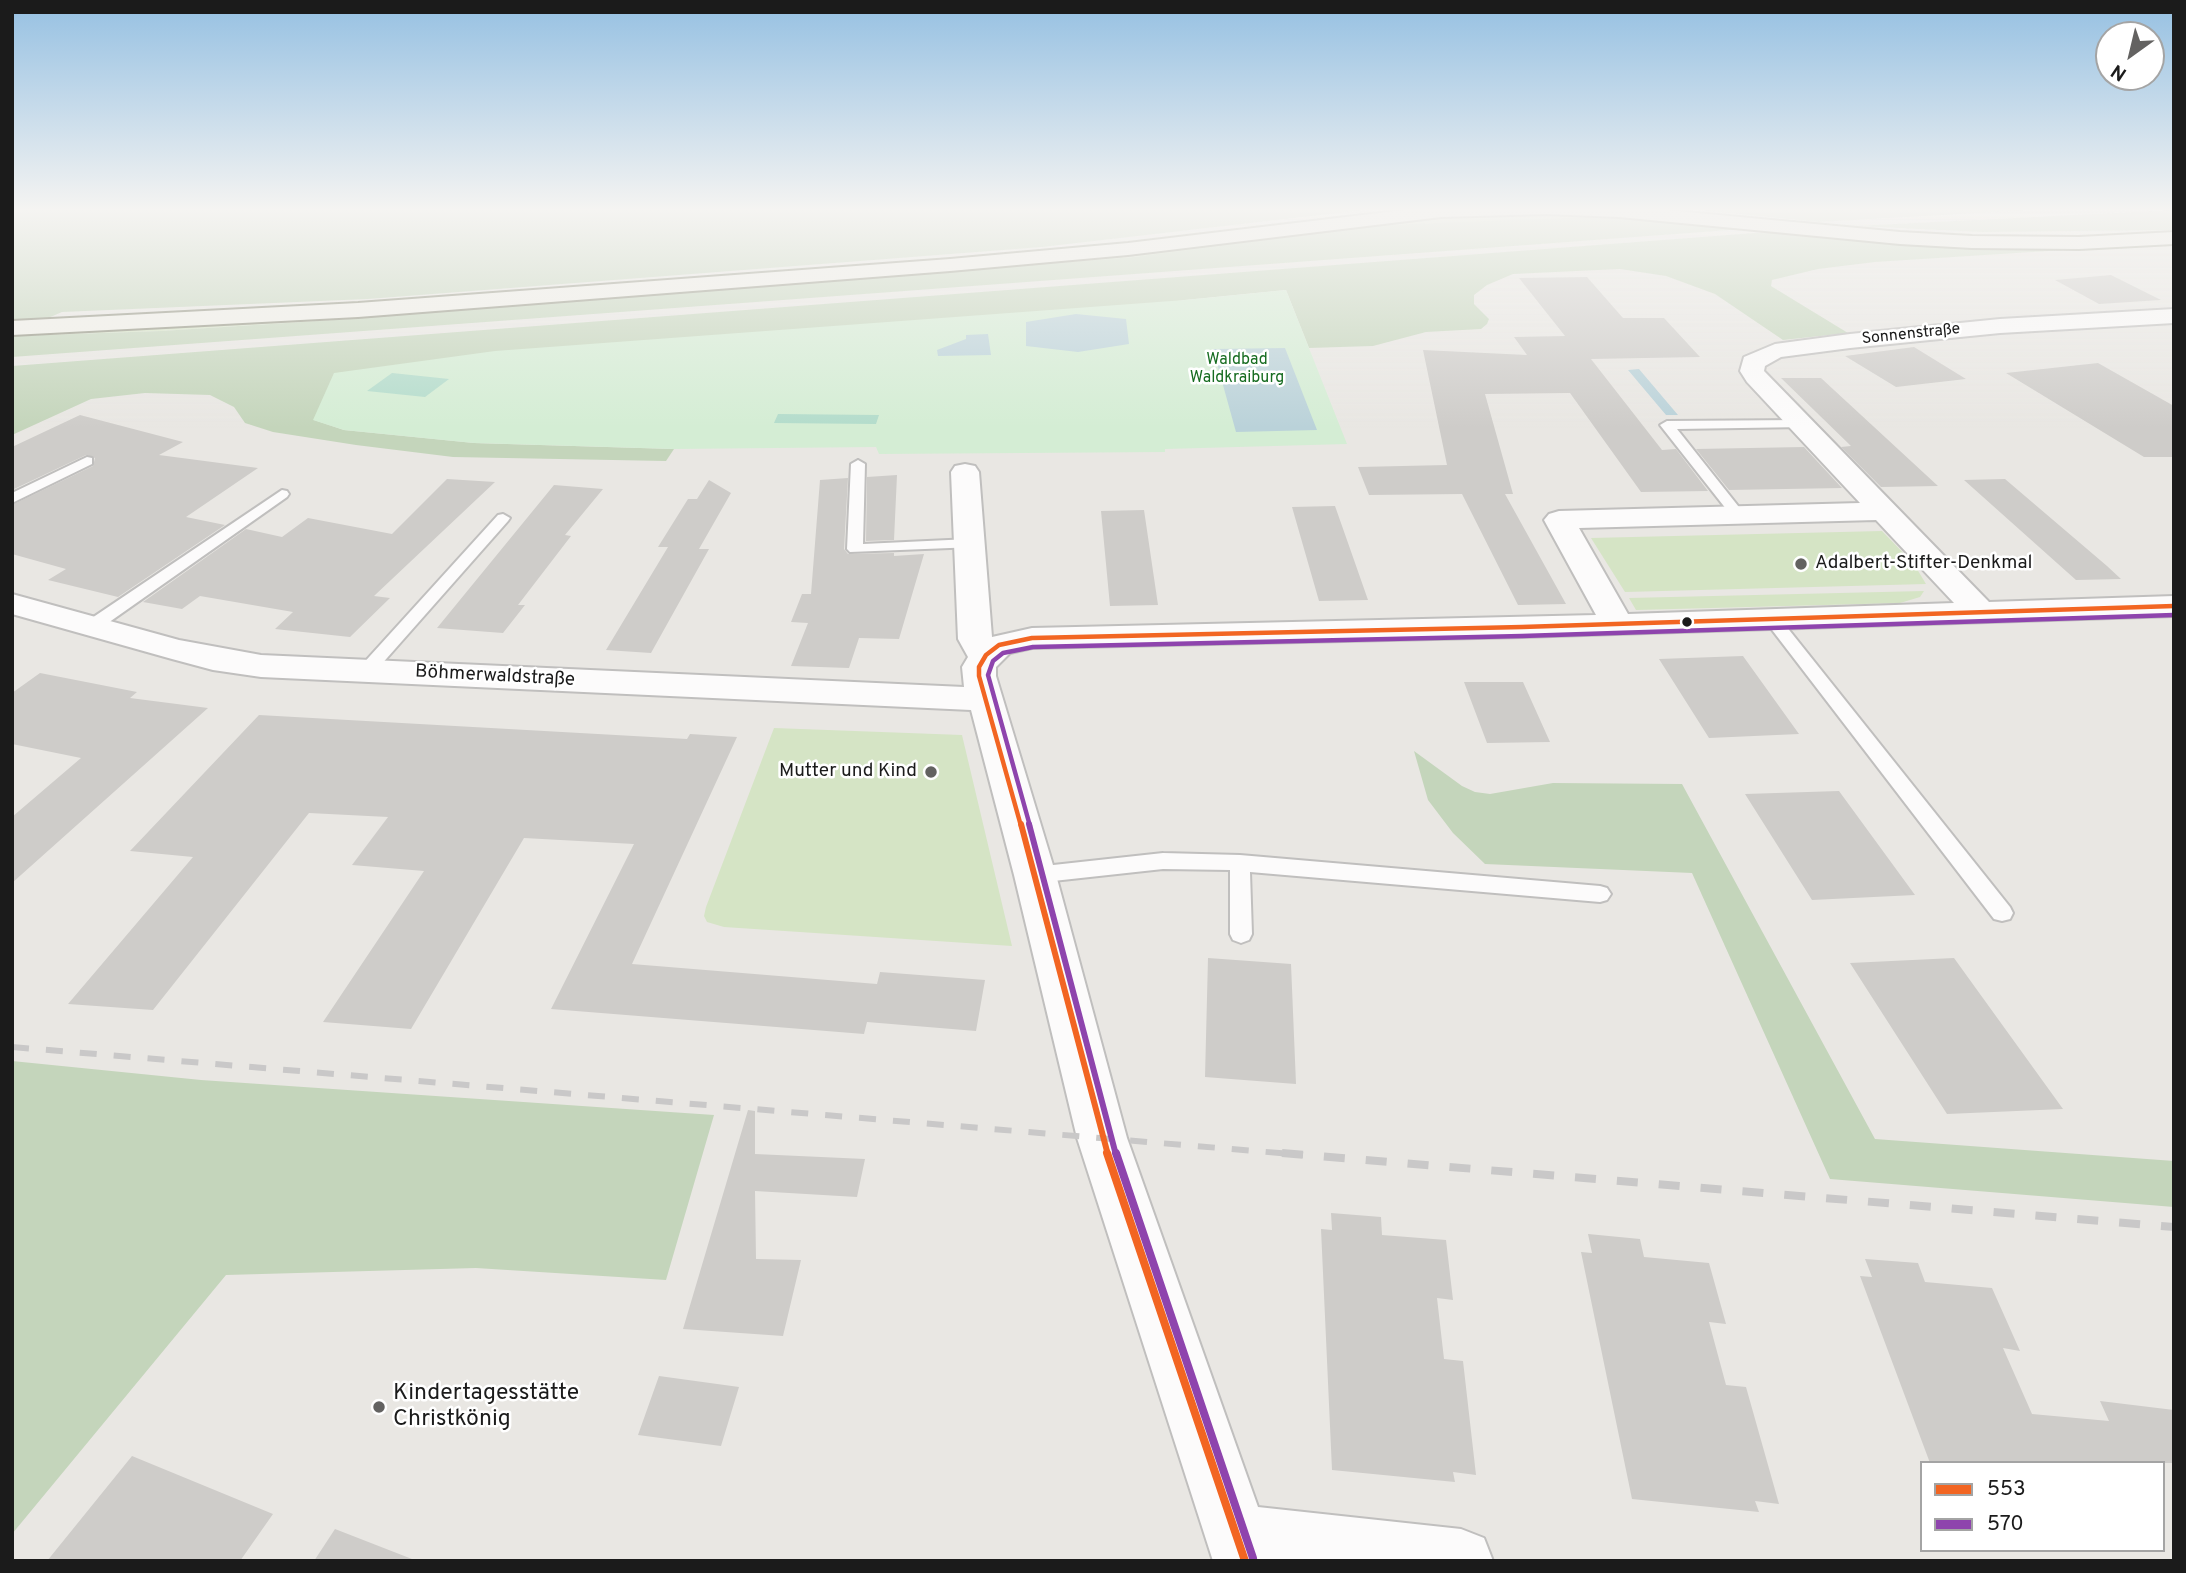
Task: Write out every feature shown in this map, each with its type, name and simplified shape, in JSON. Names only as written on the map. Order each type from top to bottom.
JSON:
[{"type":"main road","points":[[12,328],[358,310],[735,281]]},
{"type":"street","name":"Sonnenstraße","points":[[1801,424],[1752,370],[1756,358],[1775,351],[1850,341],[2000,326],[2174,316]]},
{"type":"street","points":[[1801,424],[1979,611]]},
{"type":"street","points":[[965,472],[975,639],[1102,1138],[1241,1549],[1461,1561]]},
{"type":"street","points":[[1618,624],[1559,520],[1884,511]]},
{"type":"street","name":"Böhmerwaldstraße","points":[[12,604],[213,659],[261,666],[366,671],[986,677]]},
{"type":"street","points":[[986,677],[999,645],[1032,638],[1618,624],[1979,611],[2169,609]]},
{"type":"lane","points":[[1739,516],[1667,425],[1801,424]]},
{"type":"lane","points":[[12,499],[87,461]]},
{"type":"lane","points":[[858,464],[855,549],[940,543],[970,544]]},
{"type":"lane","points":[[92,626],[282,494]]},
{"type":"lane","points":[[366,671],[503,518]]},
{"type":"lane","points":[[1772,619],[2002,913]]},
{"type":"lane","points":[[1035,875],[1163,861],[1240,863],[1600,894]]},
{"type":"lane","points":[[1240,863],[1241,934]]},
{"type":"green space","points":[[12,281],[596,281],[368,299],[62,312],[39,322],[12,322]]},
{"type":"green space","points":[[720,281],[835,281],[348,319],[161,331],[12,336],[12,333],[357,315]]},
{"type":"green space","points":[[824,281],[1035,281],[12,357],[12,336],[161,331]]},
{"type":"green space","points":[[1120,281],[1495,281],[1474,295],[1474,304],[1489,319],[1481,329],[1426,332],[1373,346],[1309,348],[1286,290],[1185,300],[314,420],[344,430],[474,443],[674,449],[666,461],[453,457],[356,445],[273,432],[245,423],[234,407],[210,395],[145,393],[91,399],[12,435],[12,366]]},
{"type":"green space","points":[[1681,281],[1772,281],[1771,286],[1848,333],[1783,340],[1715,294]]},
{"type":"green space","name":"Waldbad Waldkraiburg","points":[[1286,290],[1347,444],[1165,449],[1165,452],[879,454],[876,447],[674,449],[474,443],[344,430],[313,420],[334,373],[495,351],[1185,300]]},
{"type":"green space","points":[[392,373],[449,379],[425,397],[367,391]]},
{"type":"green space","points":[[778,414],[879,415],[876,424],[774,423]]},
{"type":"green space","points":[[1882,531],[1914,564],[1926,584],[1625,592],[1591,538]]},
{"type":"green space","points":[[1924,591],[1920,597],[1900,603],[1636,610],[1629,598]]},
{"type":"green space","points":[[774,728],[962,735],[1012,946],[724,927],[707,922],[704,916],[706,907]]},
{"type":"green space","points":[[1414,751],[1462,786],[1475,792],[1490,794],[1553,783],[1682,784],[1875,1139],[2174,1161],[2174,1207],[1830,1179],[1692,873],[1485,864],[1453,833],[1428,800]]},
{"type":"green space","points":[[12,1061],[201,1080],[714,1115],[666,1280],[476,1268],[226,1275],[12,1534]]},
{"type":"water","points":[[1076,314],[1126,319],[1129,344],[1078,352],[1026,346],[1026,322]]},
{"type":"water","points":[[988,334],[991,355],[938,356],[937,350],[966,339],[966,335]]},
{"type":"water","points":[[1285,348],[1317,430],[1236,432],[1213,349]]},
{"type":"water","points":[[1639,369],[1678,415],[1666,415],[1628,370]]},
{"type":"building","points":[[1522,281],[1591,281],[1623,318],[1664,318],[1700,357],[1591,359],[1662,450],[1676,449],[1708,491],[1641,492],[1570,393],[1485,394],[1513,494],[1505,494],[1566,604],[1518,605],[1462,494],[1369,495],[1358,467],[1447,465],[1423,350],[1527,355],[1514,337],[1565,336]]},
{"type":"building","points":[[2058,281],[2124,281],[2161,300],[2099,304]]},
{"type":"building","points":[[1914,347],[1966,379],[1896,387],[1845,356]]},
{"type":"building","points":[[2098,363],[2174,406],[2174,457],[2144,457],[2006,373]]},
{"type":"building","points":[[1781,378],[1821,378],[1938,486],[1881,487],[1841,447],[1851,446]]},
{"type":"building","points":[[80,415],[183,442],[159,455],[258,468],[186,517],[225,525],[118,597],[48,580],[66,569],[12,554],[12,505],[93,466],[95,458],[86,455],[12,490],[12,447]]},
{"type":"building","points":[[1804,447],[1842,488],[1729,490],[1696,449]]},
{"type":"building","points":[[897,475],[894,540],[866,541],[867,477]]},
{"type":"building","points":[[848,478],[844,549],[848,554],[924,554],[899,639],[859,638],[849,668],[791,666],[808,623],[791,622],[802,594],[811,594],[820,480]]},
{"type":"building","points":[[447,479],[495,482],[374,596],[390,598],[350,637],[275,629],[293,612],[200,596],[182,609],[143,602],[246,529],[282,537],[308,518],[392,534]]},
{"type":"building","points":[[2005,479],[2121,579],[2076,580],[1964,480]]},
{"type":"building","points":[[709,480],[731,493],[699,549],[709,549],[651,653],[606,650],[668,547],[658,547],[688,499],[697,499]]},
{"type":"building","points":[[554,485],[603,489],[565,535],[571,536],[518,605],[525,605],[503,633],[437,628]]},
{"type":"building","points":[[1335,506],[1368,600],[1319,601],[1292,507]]},
{"type":"building","points":[[1144,510],[1158,605],[1110,606],[1101,511]]},
{"type":"building","points":[[1743,656],[1799,734],[1709,738],[1659,659]]},
{"type":"building","points":[[40,673],[137,692],[130,698],[208,708],[12,883],[12,817],[81,758],[12,744],[12,693]]},
{"type":"building","points":[[1464,682],[1523,682],[1550,742],[1487,743]]},
{"type":"building","points":[[259,715],[687,739],[690,734],[737,737],[632,964],[877,984],[880,972],[985,980],[976,1031],[867,1022],[864,1034],[551,1009],[634,844],[524,838],[411,1029],[323,1022],[424,871],[352,865],[388,817],[309,813],[153,1010],[68,1004],[193,857],[130,851]]},
{"type":"building","points":[[1839,791],[1915,895],[1812,900],[1745,794]]},
{"type":"building","points":[[1208,958],[1291,964],[1296,1084],[1205,1077]]},
{"type":"building","points":[[1954,958],[2063,1109],[1947,1114],[1850,963]]},
{"type":"building","points":[[748,1110],[755,1111],[755,1154],[865,1159],[857,1197],[755,1191],[756,1259],[801,1260],[783,1336],[683,1329]]},
{"type":"building","points":[[1331,1213],[1381,1217],[1382,1235],[1446,1240],[1453,1300],[1437,1298],[1444,1359],[1463,1361],[1476,1475],[1453,1472],[1455,1482],[1332,1470],[1321,1229],[1332,1230]]},
{"type":"building","points":[[1588,1234],[1640,1239],[1644,1257],[1709,1263],[1726,1324],[1709,1322],[1726,1385],[1746,1387],[1779,1504],[1755,1501],[1759,1512],[1632,1499],[1581,1252],[1592,1253]]},
{"type":"building","points":[[1865,1259],[1918,1263],[1925,1282],[1992,1288],[2020,1351],[2003,1348],[2032,1414],[2109,1421],[2100,1401],[2174,1410],[2174,1463],[1929,1461],[1860,1276],[1872,1277]]},
{"type":"building","points":[[659,1376],[739,1387],[721,1446],[638,1435]]},
{"type":"building","points":[[132,1456],[273,1514],[240,1561],[47,1561]]},
{"type":"building","points":[[335,1529],[412,1559],[314,1561]]},
{"type":"railway","points":[[12,1047],[1303,1155]]},
{"type":"railway","points":[[1282,1153],[2174,1227]]},
{"type":"transit line","name":"553","points":[[1245,1561],[1102,1138],[1035,875],[979,676],[979,667],[986,655],[999,645],[1032,638],[1522,627],[2174,606]]},
{"type":"transit line","name":"570","points":[[1253,1558],[1110,1136],[1043,873],[988,675],[993,661],[1003,653],[1033,647],[1522,636],[2174,615]]},
{"type":"place","name":"Adalbert-Stifter-Denkmal","points":[[1801,564]]},
{"type":"place","name":"Mutter und Kind","points":[[931,772]]},
{"type":"place","name":"Kindertagesstätte Christkönig","points":[[379,1407]]}]
